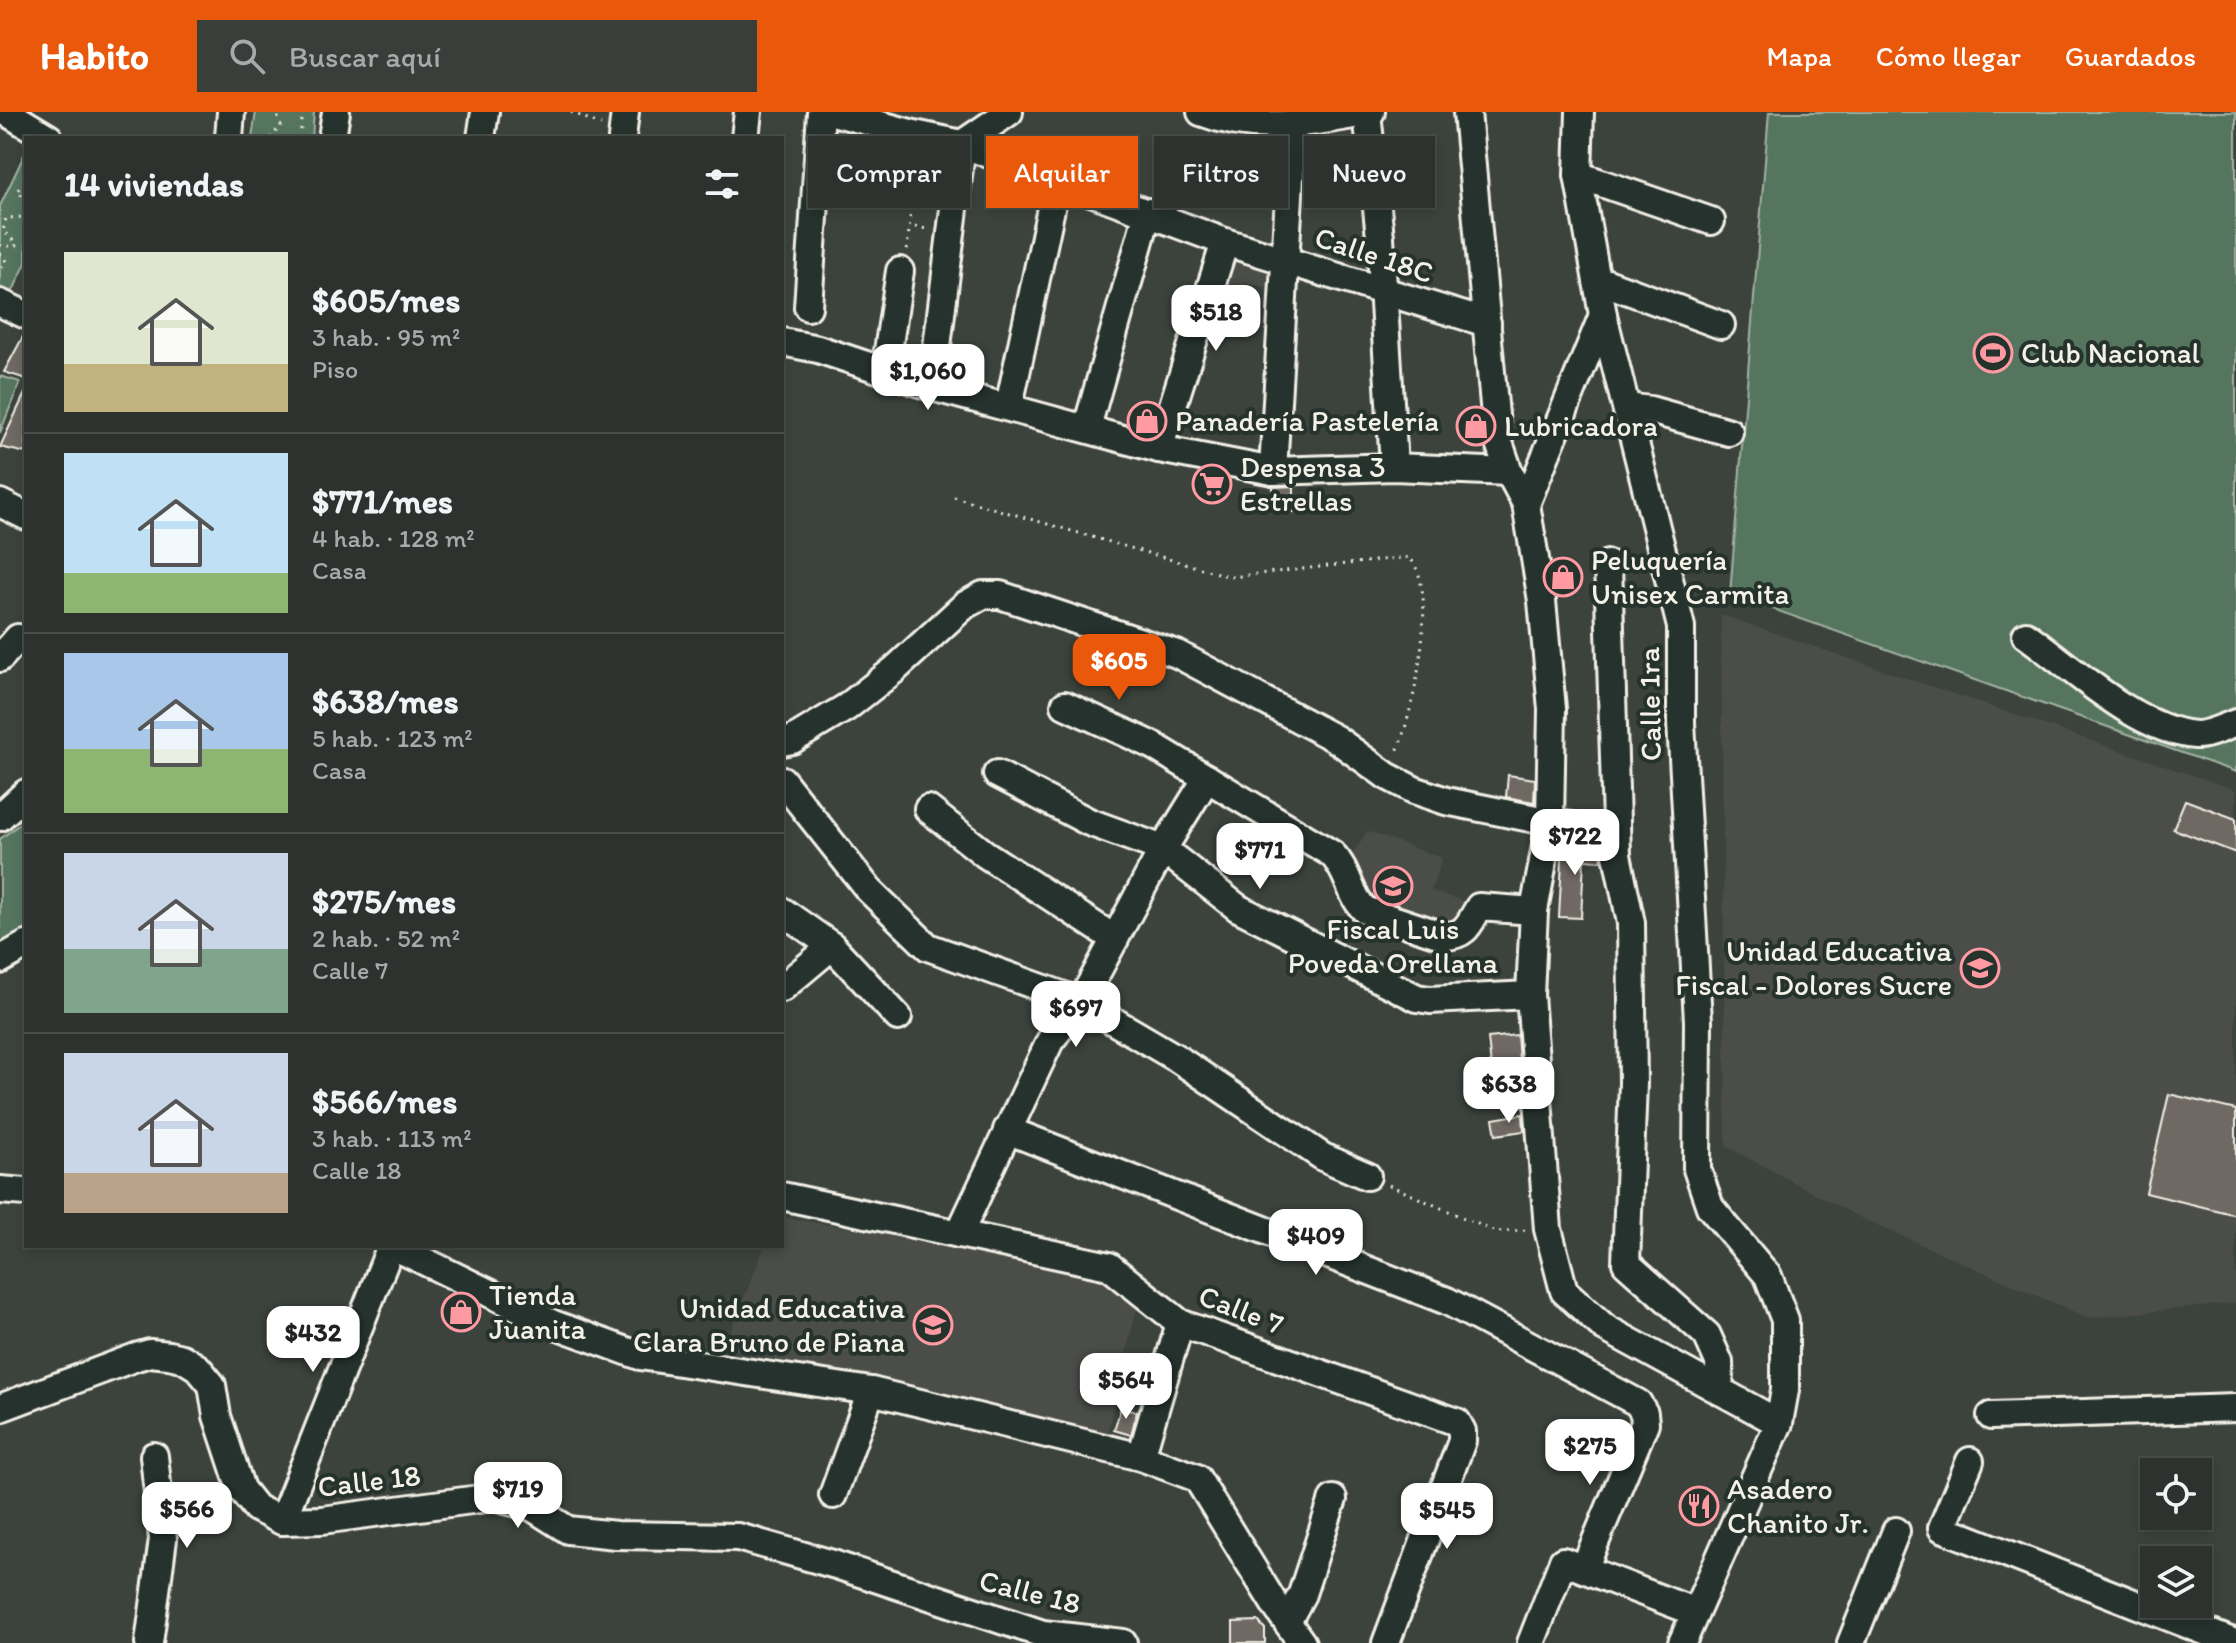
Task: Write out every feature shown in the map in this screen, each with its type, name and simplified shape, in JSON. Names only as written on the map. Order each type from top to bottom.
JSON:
[{"type":"street","points":[[6,112],[45,128]]},
{"type":"street","points":[[229,136],[231,112]]},
{"type":"street","points":[[332,136],[336,112]]},
{"type":"street","points":[[481,136],[485,112]]},
{"type":"street","points":[[622,136],[625,112]]},
{"type":"street","points":[[745,136],[748,112]]},
{"type":"street","points":[[808,307],[821,112]]},
{"type":"street","name":"Calle 18C","points":[[833,112],[924,136]]},
{"type":"street","points":[[970,139],[1009,112]]},
{"type":"street","points":[[1201,112],[1226,121],[1293,126],[1323,116],[1369,112],[1394,467]]},
{"type":"street","points":[[1467,112],[1497,437],[1509,472],[1526,504],[1542,601],[1552,709],[1550,823],[1534,911],[1530,995],[1548,1229],[1564,1291],[1605,1328],[1779,1423]]},
{"type":"street","name":"Calle 1ra","points":[[1580,112],[1578,175],[1603,315],[1681,627],[1681,722],[1698,1021],[1697,1169],[1710,1207],[1768,1276],[1785,1320],[1785,1390],[1779,1423],[1682,1643]]},
{"type":"street","points":[[1273,471],[1293,126]]},
{"type":"street","points":[[1578,175],[1711,221]]},
{"type":"street","points":[[932,387],[954,208]]},
{"type":"street","points":[[1009,406],[1051,208]]},
{"type":"street","name":"Calle 18C","points":[[1137,208],[1225,242],[1487,323]]},
{"type":"street","points":[[1087,427],[1148,212]]},
{"type":"street","points":[[1159,449],[1225,242]]},
{"type":"street","points":[[888,351],[900,271]]},
{"type":"street","points":[[1599,280],[1721,325]]},
{"type":"street","points":[[0,303],[24,314]]},
{"type":"street","points":[[1526,504],[1603,315]]},
{"type":"street","points":[[784,342],[818,349],[932,387],[1159,449],[1273,471],[1394,467],[1509,472]]},
{"type":"street","points":[[1627,407],[1650,410],[1729,432]]},
{"type":"street","points":[[0,503],[24,515]]},
{"type":"street","points":[[1608,564],[1615,835],[1631,923],[1633,1083],[1626,1263],[1707,1335],[1719,1362],[1720,1391]]},
{"type":"street","points":[[784,742],[792,740],[847,707],[894,670],[965,605],[983,595],[1000,595],[1177,654],[1336,739],[1387,776],[1414,790],[1446,801],[1615,835]]},
{"type":"street","points":[[2026,635],[2133,712],[2171,729],[2197,736],[2236,723]]},
{"type":"street","points":[[0,658],[15,637]]},
{"type":"street","points":[[1065,705],[1152,745],[1332,854],[1350,877],[1356,901],[1365,910],[1444,936],[1457,936],[1466,930],[1479,907],[1534,911]]},
{"type":"street","points":[[997,774],[1089,822],[1163,849],[1238,908],[1417,998],[1530,995]]},
{"type":"street","points":[[959,1234],[1050,1041],[1081,1002],[1163,849],[1207,778]]},
{"type":"street","points":[[784,783],[869,890],[928,947],[1081,1002],[1178,1059],[1323,1157],[1367,1176]]},
{"type":"street","points":[[0,817],[24,795]]},
{"type":"street","points":[[928,809],[985,854],[1115,939]]},
{"type":"street","points":[[784,912],[832,946],[898,1017]]},
{"type":"street","points":[[0,960],[24,946]]},
{"type":"street","points":[[784,986],[832,946]]},
{"type":"street","points":[[1007,1130],[1447,1301],[1638,1403],[1645,1423],[1584,1569]]},
{"type":"street","points":[[0,1190],[24,1192]]},
{"type":"street","name":"Calle 7","points":[[784,1196],[1109,1266],[1180,1323],[1457,1422],[1462,1431],[1462,1441],[1386,1643]]},
{"type":"street","points":[[282,1521],[391,1248]]},
{"type":"street","points":[[396,1248],[553,1324],[640,1356],[871,1391],[1141,1457],[1197,1478],[1294,1632]]},
{"type":"street","points":[[1141,1457],[1180,1323]]},
{"type":"street","name":"Calle 18","points":[[0,1408],[150,1353],[182,1358],[198,1368],[212,1385],[217,1416],[241,1489],[256,1508],[282,1521],[322,1520],[494,1497],[532,1507],[568,1530],[616,1535],[738,1537],[836,1565],[1041,1639],[1123,1643]]},
{"type":"street","points":[[833,1495],[871,1391]]},
{"type":"street","points":[[1991,1416],[2236,1408]]},
{"type":"street","points":[[149,1643],[163,1539],[154,1456]]},
{"type":"street","points":[[1970,1461],[1942,1528],[2235,1643]]},
{"type":"street","points":[[1294,1632],[1299,1603],[1333,1499]]},
{"type":"street","points":[[1851,1643],[1896,1531]]},
{"type":"street","points":[[1531,1643],[1563,1561],[1695,1612]]},
{"type":"path","points":[[272,136],[281,126],[276,112]]},
{"type":"path","points":[[300,136],[303,112]]},
{"type":"path","points":[[0,245],[15,247],[17,244],[3,231],[6,218],[24,217]]},
{"type":"path","points":[[0,253],[6,261],[0,271]]},
{"type":"path","points":[[954,497],[1231,577],[1409,557],[1419,568],[1423,619],[1421,644],[1407,727],[1387,776]]},
{"type":"path","points":[[1367,1176],[1496,1232],[1548,1229]]},
{"type":"shaded area","points":[[1230,250],[1280,267],[1277,290],[1246,283],[1237,305],[1214,296]]},
{"type":"shaded area","name":"Unidad Educativa Fiscal - Dolores Sucre","points":[[1721,615],[2236,790],[2236,1303],[2088,1318],[1859,1217],[1726,1146]]},
{"type":"shaded area","name":"Fiscal Luis Poveda Orellana","points":[[1367,831],[1442,858],[1431,891],[1466,902],[1457,935],[1366,908],[1345,867]]},
{"type":"shaded area","name":"Unidad Educativa Clara Bruno de Piana","points":[[784,1217],[1104,1272],[1138,1303],[1107,1435],[724,1347],[764,1248],[784,1248]]},
{"type":"green space","points":[[256,112],[314,112],[312,136],[252,136]]},
{"type":"green space","name":"Club Nacional","points":[[1769,112],[2236,112],[2236,772],[1730,594]]},
{"type":"green space","points":[[24,155],[24,267],[11,295],[0,290],[0,206]]},
{"type":"green space","points":[[0,376],[20,382],[0,433]]},
{"type":"green space","points":[[24,821],[24,940],[0,954],[0,839]]},
{"type":"building","points":[[24,335],[24,378],[4,372]]},
{"type":"building","points":[[24,395],[24,453],[0,447]]},
{"type":"building","name":"Panadería Pastelería","points":[[1134,408],[1154,413],[1148,430],[1130,424]]},
{"type":"building","name":"Lubricadora","points":[[1466,416],[1479,416],[1481,437],[1466,437]]},
{"type":"building","points":[[1206,474],[1224,479],[1217,501],[1199,496]]},
{"type":"building","points":[[1294,486],[1294,512],[1273,511],[1273,487]]},
{"type":"building","points":[[1508,775],[1535,779],[1534,802],[1506,797]]},
{"type":"building","points":[[2185,800],[2236,819],[2236,853],[2173,829]]},
{"type":"building","points":[[1563,841],[1601,848],[1602,861],[1584,860],[1581,918],[1559,917]]},
{"type":"building","points":[[1517,1035],[1520,1073],[1492,1076],[1488,1038]]},
{"type":"building","points":[[2169,1094],[2236,1110],[2236,1215],[2146,1193]]},
{"type":"building","points":[[1523,1114],[1524,1131],[1496,1135],[1493,1119]]},
{"type":"building","points":[[1121,1407],[1137,1412],[1131,1435],[1114,1430]]},
{"type":"building","points":[[1258,1621],[1265,1629],[1265,1643],[1233,1643],[1233,1622]]},
{"type":"place","name":"Club Nacional","points":[[1993,353]]},
{"type":"place","name":"Panadería Pastelería","points":[[1147,421]]},
{"type":"place","name":"Lubricadora","points":[[1476,426]]},
{"type":"place","name":"Despensa 3 Estrellas","points":[[1212,484]]},
{"type":"place","name":"Peluquería Unisex Carmita","points":[[1563,577]]},
{"type":"place","name":"Fiscal Luis Poveda Orellana","points":[[1393,886]]},
{"type":"place","name":"Unidad Educativa Fiscal - Dolores Sucre","points":[[1980,968]]},
{"type":"place","name":"Tienda Juanita","points":[[461,1312]]},
{"type":"place","name":"Unidad Educativa Clara Bruno de Piana","points":[[933,1325]]},
{"type":"place","name":"Asadero Chanito Jr.","points":[[1699,1506]]}]
